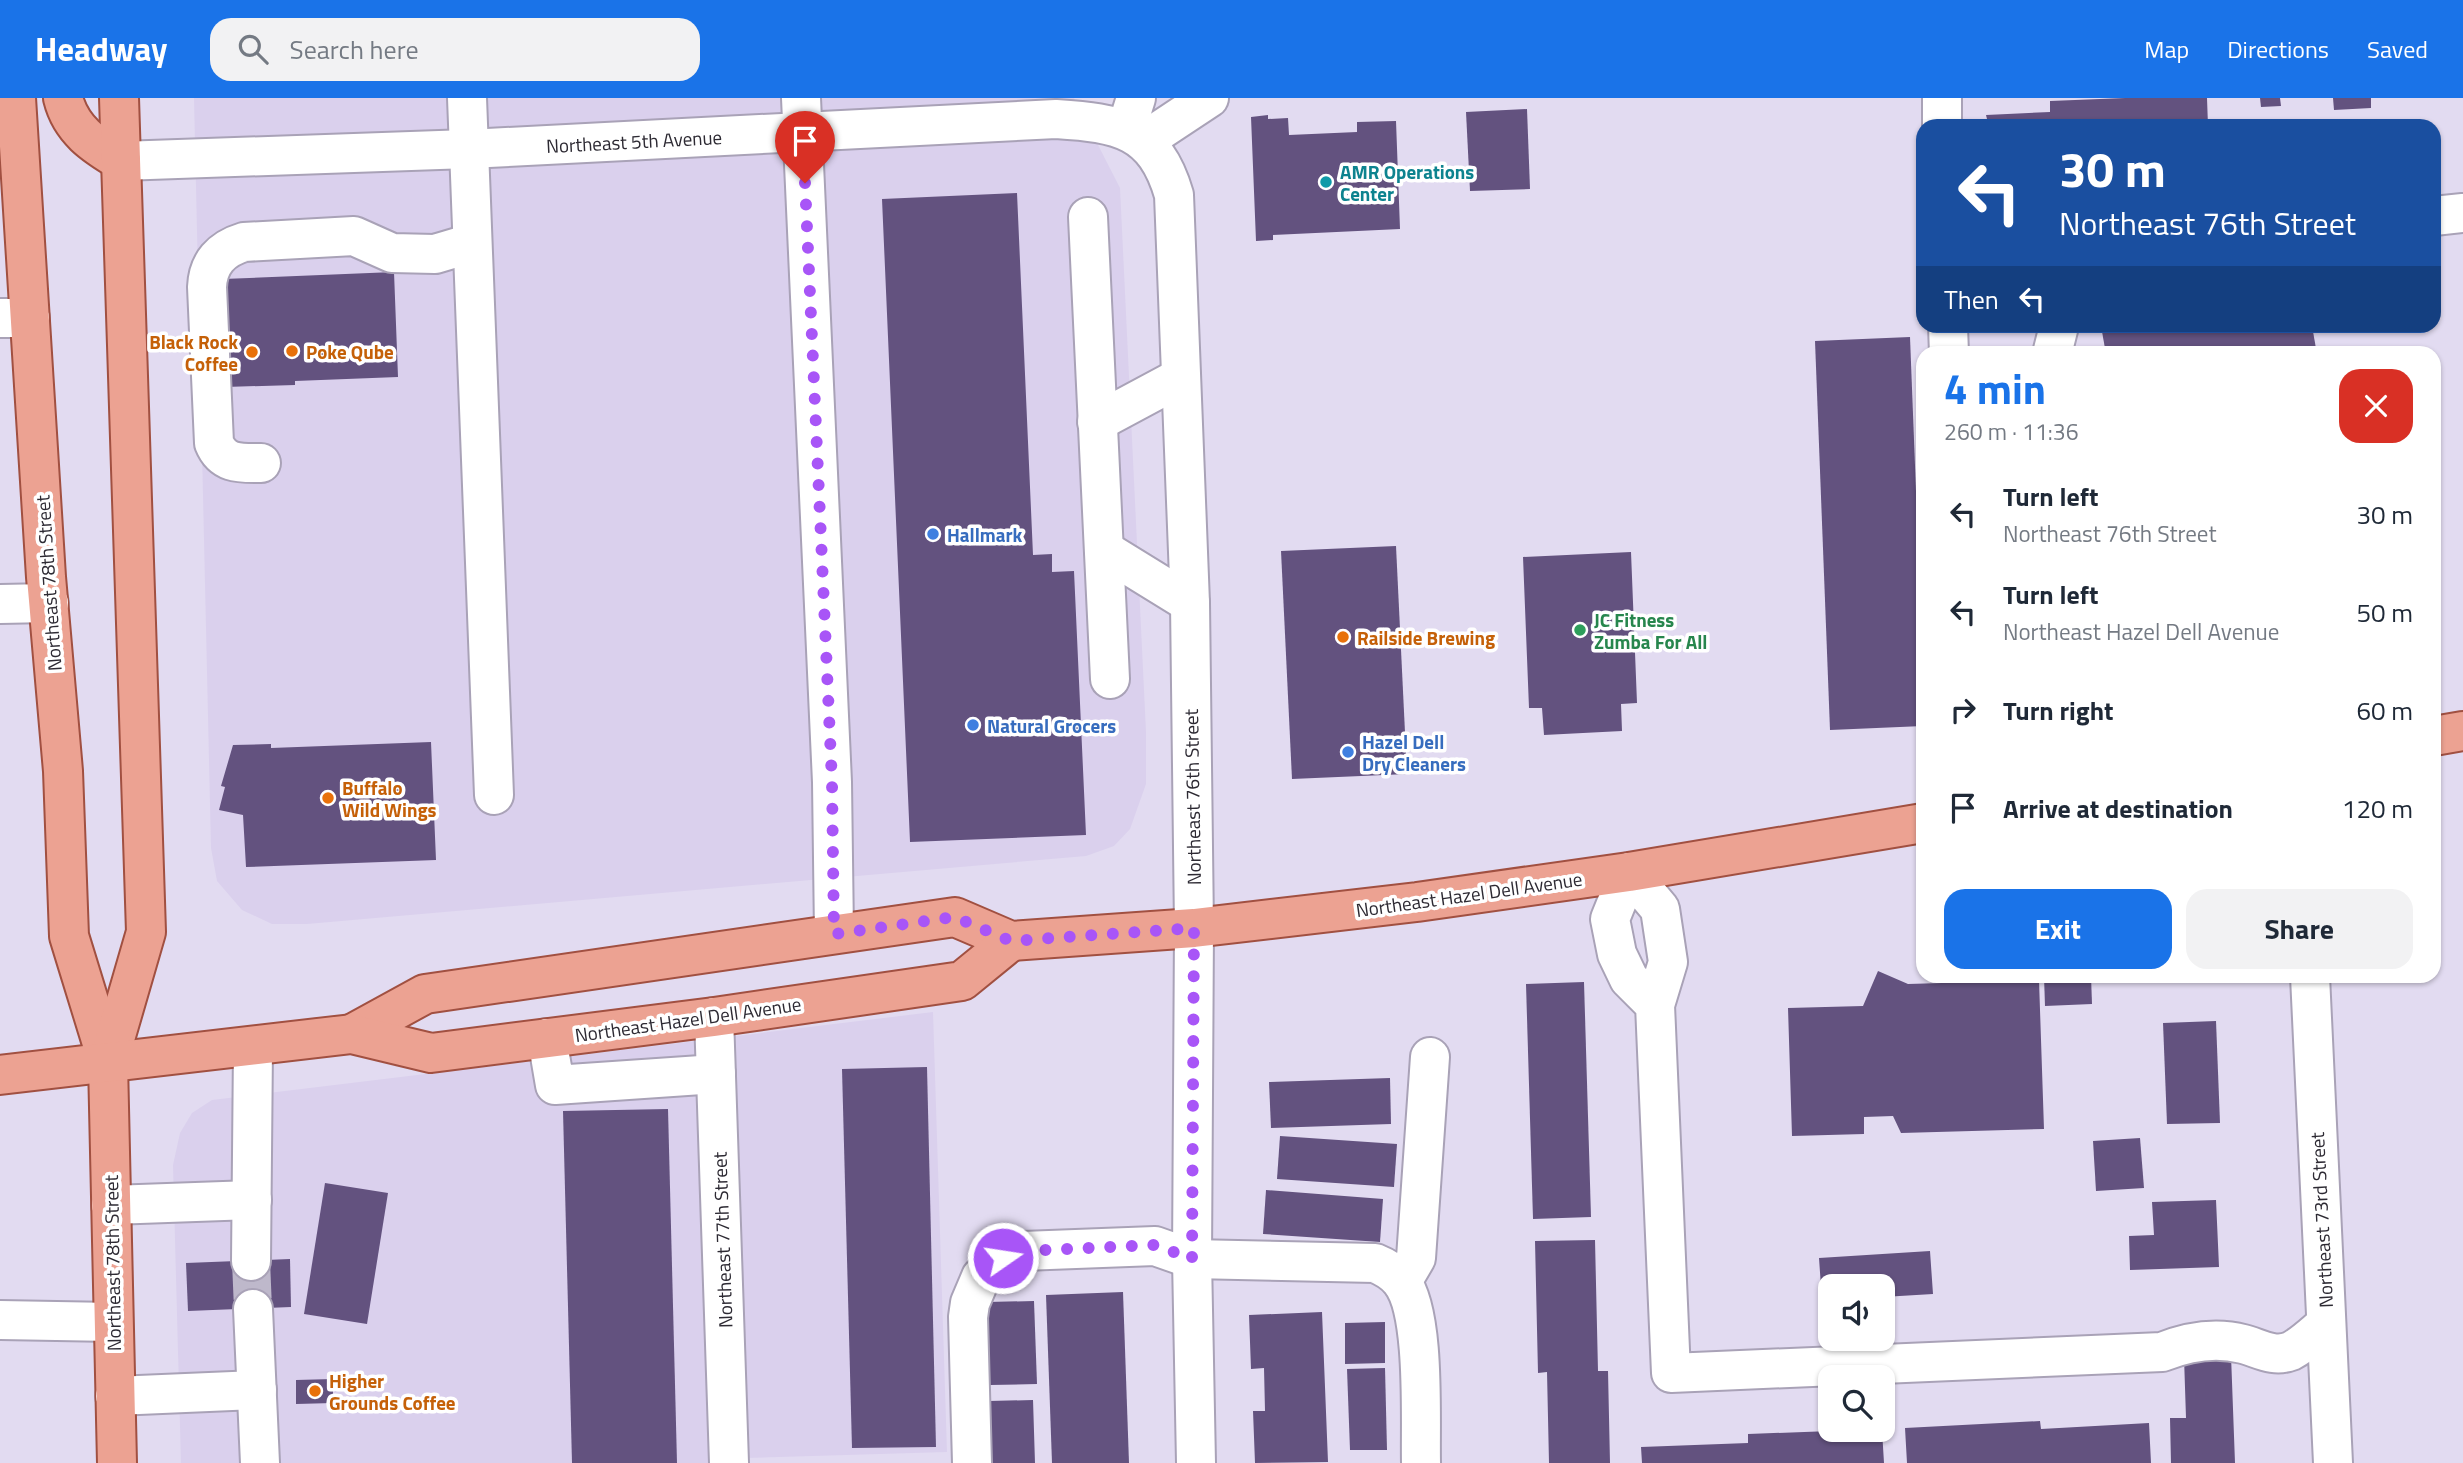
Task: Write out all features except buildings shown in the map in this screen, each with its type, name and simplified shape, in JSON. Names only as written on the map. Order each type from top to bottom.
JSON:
[{"type":"main road","name":"Northeast 78th Street","points":[[16,98],[15,318],[49,603],[63,771],[69,936],[108,1063],[117,1463]]},
{"type":"main road","points":[[63,98],[72,123],[82,135],[121,162]]},
{"type":"main road","name":"Northeast 78th Street","points":[[108,1063],[146,932],[119,98]]},
{"type":"main road","points":[[2441,735],[2463,731]]},
{"type":"main road","name":"Northeast Hazel Dell Avenue","points":[[352,1034],[425,994],[955,917],[1011,941],[1194,928],[1417,902],[1629,872],[1916,824]]},
{"type":"main road","name":"Northeast Hazel Dell Avenue","points":[[0,1075],[352,1034],[431,1053],[714,1017],[962,981],[1011,941]]},
{"type":"street","points":[[467,98],[494,795]]},
{"type":"street","points":[[1135,123],[1209,98]]},
{"type":"street","points":[[1942,98],[1942,119]]},
{"type":"street","name":"Northeast 5th Avenue","points":[[121,162],[468,149],[802,115],[1056,119],[1135,123]]},
{"type":"street","points":[[802,115],[832,782],[834,934]]},
{"type":"street","name":"Northeast 76th Street","points":[[1135,123],[1167,171],[1174,195],[1190,603],[1194,928],[1192,1259],[1196,1463]]},
{"type":"street","points":[[2441,216],[2463,214]]},
{"type":"street","points":[[1088,217],[1110,679]]},
{"type":"street","points":[[261,463],[229,461],[217,451],[214,443],[206,287],[213,263],[221,253],[244,242],[354,236],[393,253],[435,254],[472,243]]},
{"type":"street","points":[[1097,422],[1181,377]]},
{"type":"street","points":[[1104,550],[1190,603]]},
{"type":"street","points":[[0,604],[49,603]]},
{"type":"street","points":[[1655,1005],[1629,979],[1617,954],[1610,919],[1629,872],[1660,909],[1668,962],[1655,1005],[1671,1373],[2162,1352],[2180,1344],[2209,1341],[2241,1343],[2273,1354],[2291,1350],[2326,1324]]},
{"type":"street","name":"Northeast 73rd Street","points":[[2309,983],[2333,1463]]},
{"type":"street","name":"Northeast 77th Street","points":[[714,1017],[729,1463]]},
{"type":"street","points":[[547,1038],[555,1085],[716,1074]]},
{"type":"street","points":[[251,1261],[253,1047]]},
{"type":"street","points":[[1402,1282],[1416,1258],[1430,1057]]},
{"type":"street","points":[[111,1205],[252,1200]]},
{"type":"street","points":[[972,1463],[968,1317],[974,1289],[984,1274],[1003,1258],[1023,1251],[1155,1245],[1192,1259],[1375,1262],[1388,1268],[1402,1282],[1412,1303],[1418,1328],[1421,1463]]},
{"type":"street","points":[[253,1309],[260,1463]]},
{"type":"street","points":[[0,1320],[113,1322]]},
{"type":"street","points":[[115,1396],[257,1390]]},
{"type":"shaded area","points":[[194,98],[1074,98],[1120,188],[1146,732],[1146,784],[1130,829],[1114,846],[1086,856],[307,924],[272,924],[242,910],[217,881],[211,848]]},
{"type":"shaded area","points":[[933,1012],[947,1452],[744,1458],[744,1463],[181,1463],[173,1165],[180,1133],[192,1113],[212,1100]]},
{"type":"tunnel","points":[[251,1261],[253,1309]]},
{"type":"place","name":"AMR Operations Center","points":[[1326,182]]},
{"type":"place","name":"Poke Qube","points":[[292,351]]},
{"type":"place","name":"Black Rock Coffee","points":[[252,352]]},
{"type":"place","name":"Hallmark","points":[[933,534]]},
{"type":"place","name":"JC Fitness Zumba For All","points":[[1580,630]]},
{"type":"place","name":"Railside Brewing","points":[[1343,637]]},
{"type":"place","name":"Natural Grocers","points":[[973,725]]},
{"type":"place","name":"Hazel Dell Dry Cleaners","points":[[1348,752]]},
{"type":"place","name":"Buffalo Wild Wings","points":[[328,798]]},
{"type":"place","name":"Higher Grounds Coffee","points":[[315,1391]]},
{"type":"route","points":[[805,183],[832,782],[834,934],[955,917],[1011,941],[1194,928],[1192,1259],[1155,1245],[1023,1251],[1003,1258]]}]
